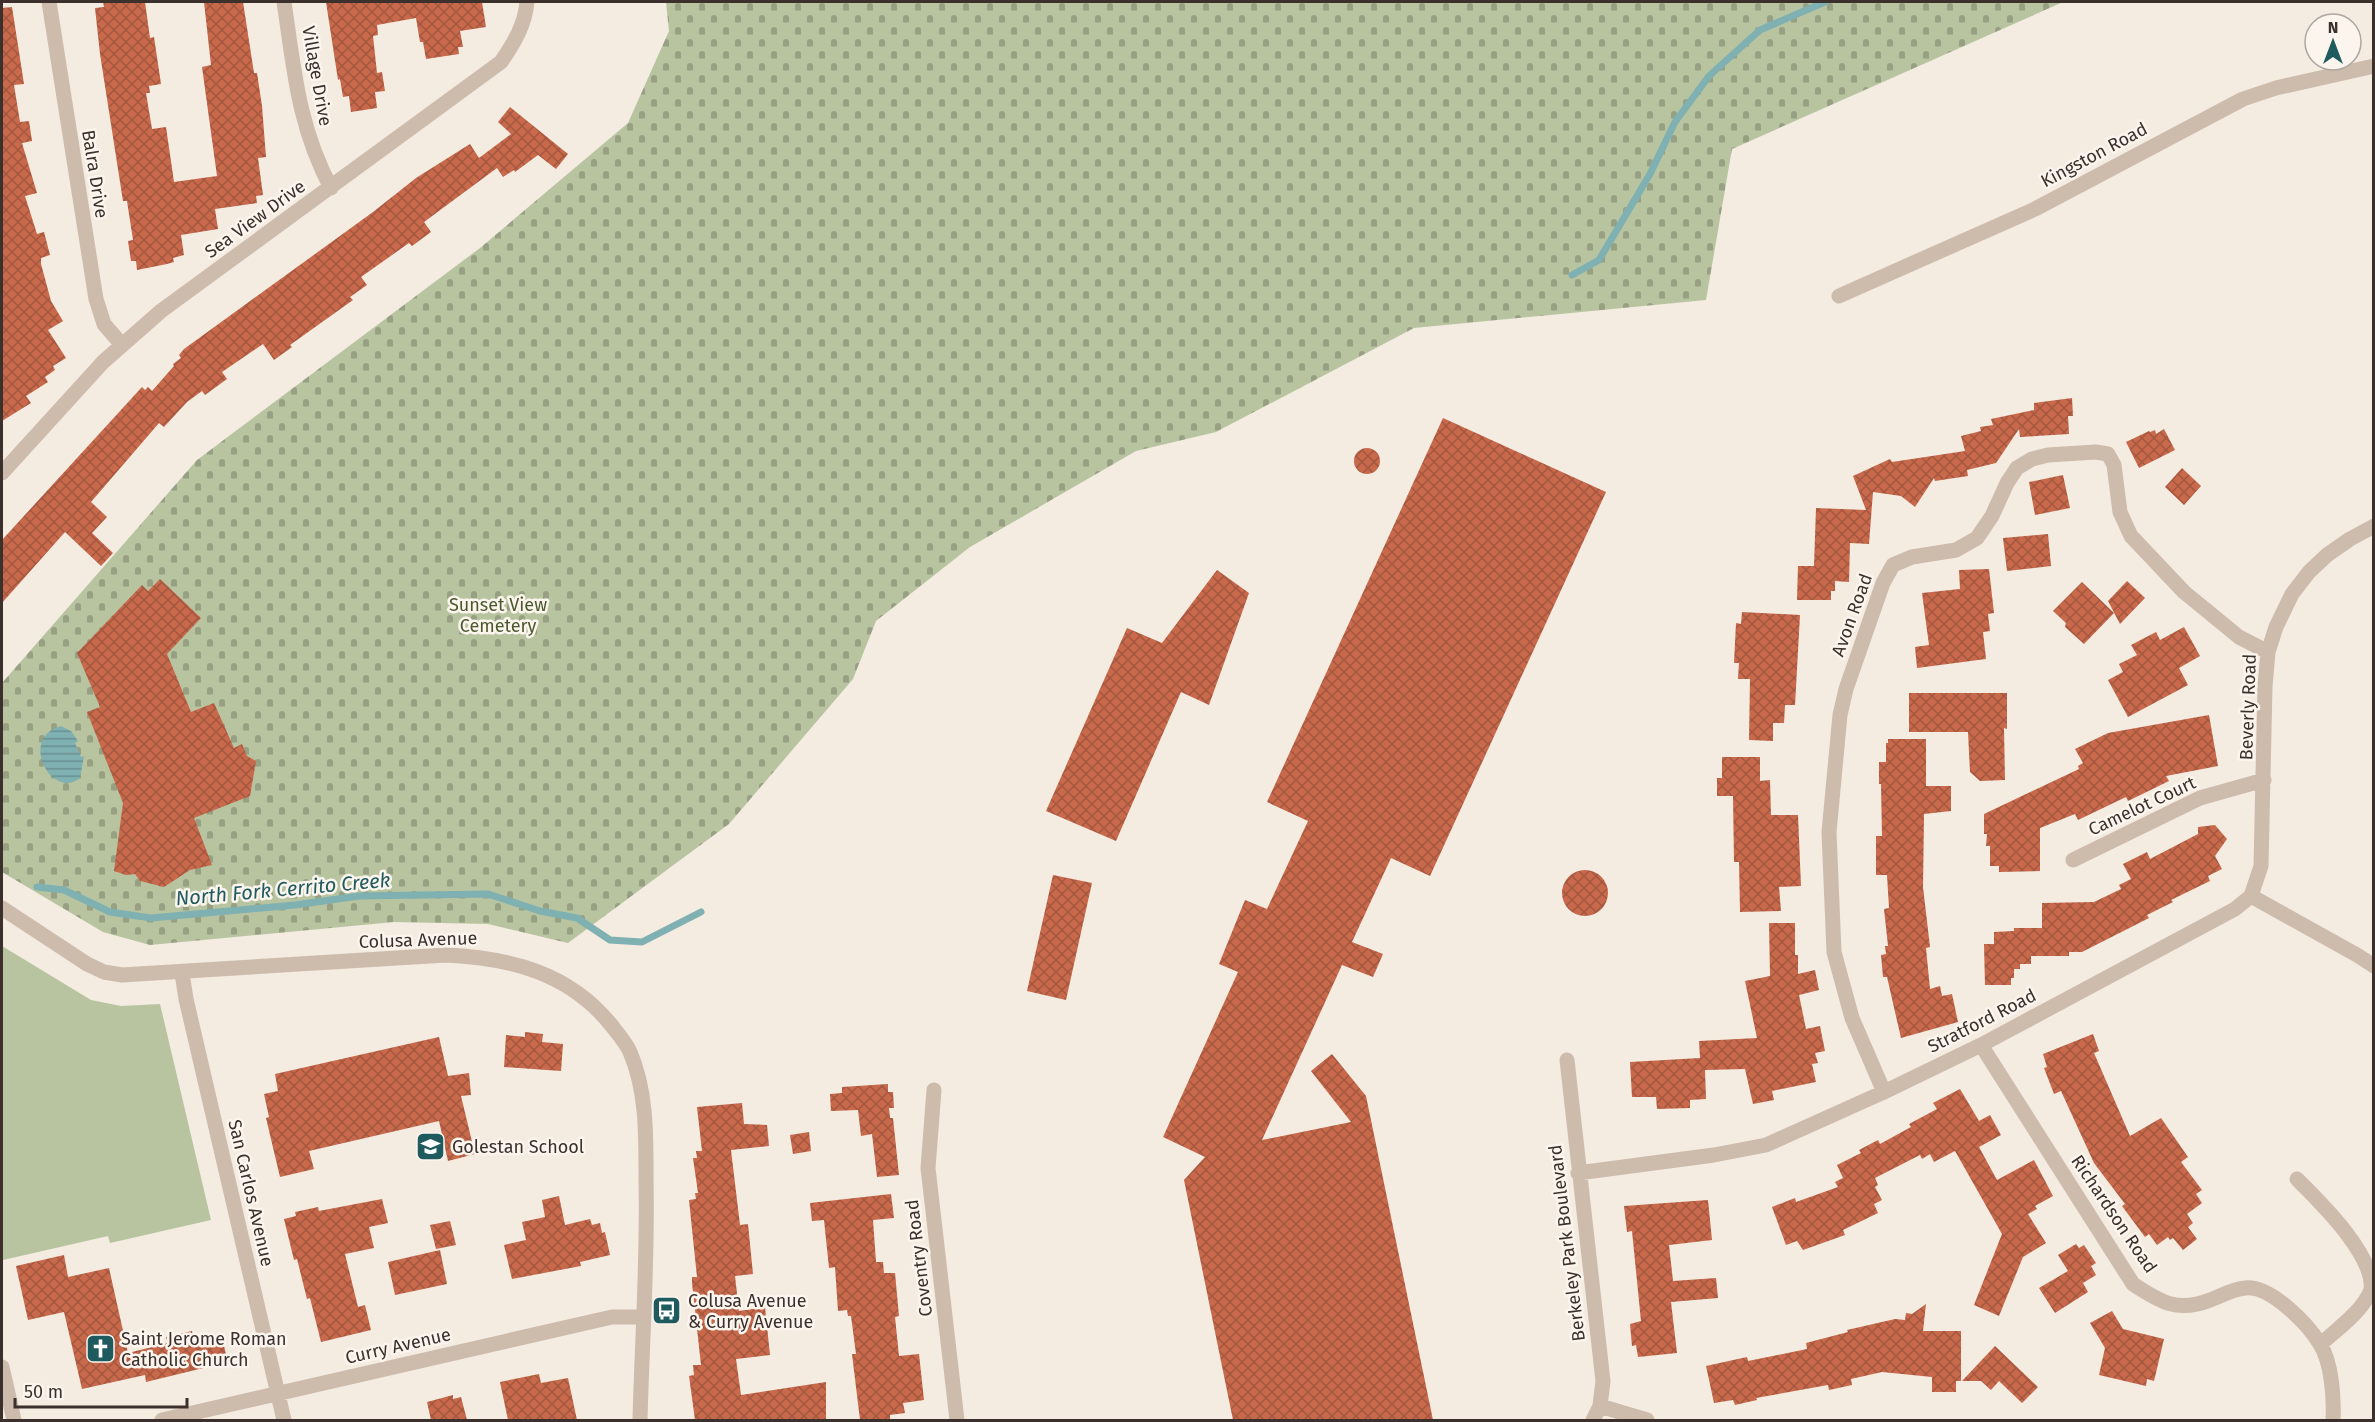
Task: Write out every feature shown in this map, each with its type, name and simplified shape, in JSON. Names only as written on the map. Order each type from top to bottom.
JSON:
[{"type":"street","name":"Balra Drive","points":[[49,2],[96,299],[104,324],[122,345]]},
{"type":"street","name":"Village Drive","points":[[284,2],[301,115],[317,163],[331,188]]},
{"type":"street","name":"Sea View Drive","points":[[2,473],[103,362],[161,311],[501,62],[516,40],[526,12],[526,2]]},
{"type":"street","name":"Kingston Road","points":[[1839,296],[2035,209],[2243,99],[2276,87],[2373,66]]},
{"type":"street","name":"Avon Road","points":[[1884,1092],[1852,1018],[1834,952],[1829,832],[1840,715],[1846,689],[1883,584],[1893,566],[1912,557],[1956,550],[1977,538],[1992,516],[2007,483],[2017,468],[2032,459],[2048,455],[2096,452],[2108,454],[2115,465],[2120,512],[2131,536],[2184,592],[2239,637],[2268,652]]},
{"type":"street","name":"Beverly Road","points":[[2251,896],[2261,866],[2265,686],[2268,652],[2276,627],[2292,594],[2309,572],[2343,544],[2373,526]]},
{"type":"street","name":"Camelot Court","points":[[2073,860],[2200,798],[2264,780]]},
{"type":"street","name":"Stratford Road","points":[[1578,1173],[1714,1155],[1766,1145],[1981,1045],[2235,909],[2251,896]]},
{"type":"street","points":[[2251,896],[2373,966]]},
{"type":"street","name":"Colusa Avenue","points":[[2,908],[87,964],[104,972],[122,975],[446,955],[477,956],[505,960],[531,969],[581,994],[601,1011],[630,1052],[640,1085],[646,1132],[647,1211],[640,1420]]},
{"type":"street","name":"San Carlos Avenue","points":[[182,973],[187,1005],[284,1420]]},
{"type":"street","name":"Richardson Road","points":[[1981,1045],[2133,1284],[2154,1298],[2175,1307],[2200,1304],[2246,1287],[2264,1292],[2282,1301],[2320,1344]]},
{"type":"street","name":"Berkeley Park Boulevard","points":[[1567,1060],[1603,1381],[1600,1406],[1593,1420]]},
{"type":"street","name":"Coventry Road","points":[[934,1090],[928,1168],[957,1420]]},
{"type":"street","points":[[2297,1179],[2360,1244],[2372,1270],[2372,1288],[2362,1305],[2320,1344],[2334,1396],[2333,1420]]},
{"type":"street","name":"Curry Avenue","points":[[162,1420],[612,1317],[643,1317]]},
{"type":"street","points":[[2,1367],[14,1420]]},
{"type":"street","points":[[1600,1406],[1647,1420]]},
{"type":"green space","name":"Sunset View Cemetery","points":[[666,2],[2063,2],[1732,149],[1706,300],[1414,328],[1216,432],[1136,451],[970,547],[876,621],[853,679],[729,824],[568,943],[488,924],[394,922],[150,945],[103,932],[2,872],[2,683],[197,460],[480,248],[628,123],[669,31]]},
{"type":"green space","points":[[2,946],[91,1000],[121,1006],[160,1004],[211,1220],[110,1243],[108,1236],[3,1260]]},
{"type":"water","points":[[61,726],[71,731],[78,741],[75,743],[81,757],[84,756],[80,778],[69,783],[59,781],[50,775],[40,753],[42,742],[48,732]]},
{"type":"building","points":[[103,2],[145,2],[150,38],[154,37],[161,84],[149,86],[150,93],[146,93],[152,129],[166,127],[174,182],[217,176],[202,67],[211,65],[204,2],[243,2],[254,73],[257,73],[262,106],[266,157],[258,158],[263,195],[256,196],[257,203],[215,209],[218,229],[181,235],[184,255],[173,258],[174,262],[137,270],[136,261],[131,261],[128,241],[133,240],[127,201],[123,201],[100,54],[95,8],[104,7]]},
{"type":"building","points":[[326,2],[482,2],[486,27],[460,31],[463,47],[458,47],[459,54],[426,59],[423,42],[420,42],[416,18],[377,25],[378,35],[373,36],[377,73],[382,72],[385,91],[375,92],[377,108],[351,112],[349,96],[343,97],[340,79],[338,80]]},
{"type":"building","points":[[12,7],[24,84],[14,85],[20,122],[29,121],[32,141],[22,143],[37,193],[25,196],[37,234],[44,232],[50,255],[41,258],[41,264],[51,301],[63,321],[48,330],[66,358],[53,366],[55,370],[45,377],[48,382],[26,396],[31,403],[2,421],[2,8]]},
{"type":"building","points":[[510,107],[568,154],[556,169],[538,155],[515,172],[514,170],[503,177],[497,168],[424,222],[431,232],[412,246],[409,243],[361,277],[367,285],[350,297],[353,300],[290,345],[292,347],[274,360],[263,344],[222,372],[227,379],[205,395],[202,391],[187,402],[164,427],[159,423],[91,502],[107,517],[92,533],[113,553],[101,566],[65,532],[2,603],[2,540],[142,387],[145,390],[148,387],[152,391],[174,366],[173,364],[181,358],[179,355],[184,349],[373,212],[416,178],[470,144],[479,158],[511,134],[498,122]]},
{"type":"building","points":[[2072,398],[2073,416],[2068,416],[2069,434],[2020,437],[2019,429],[1996,463],[1967,470],[1968,476],[1935,481],[1934,478],[1915,507],[1901,496],[1873,492],[1869,544],[1850,543],[1849,582],[1835,581],[1835,591],[1831,591],[1831,600],[1797,600],[1798,566],[1814,566],[1816,508],[1866,510],[1853,476],[1890,459],[1892,462],[1965,451],[1961,436],[1981,431],[1980,427],[1993,425],[1991,419],[2034,410],[2034,403]]},
{"type":"building","points":[[1443,418],[1606,492],[1430,876],[1391,858],[1352,942],[1383,954],[1373,977],[1342,965],[1262,1140],[1351,1122],[1311,1071],[1332,1054],[1366,1096],[1433,1420],[1233,1420],[1184,1180],[1205,1157],[1163,1137],[1238,972],[1219,964],[1245,900],[1267,909],[1308,821],[1267,802]]},
{"type":"building","points":[[2164,429],[2175,450],[2139,468],[2126,442],[2149,431],[2155,430],[2156,434]]},
{"type":"building","points":[[1367,448],[1376,452],[1380,461],[1376,470],[1367,474],[1358,470],[1354,461],[1358,452]]},
{"type":"building","points":[[2182,468],[2201,486],[2184,505],[2165,487]]},
{"type":"building","points":[[2063,475],[2070,508],[2035,515],[2029,482]]},
{"type":"building","points":[[2048,534],[2051,566],[2007,571],[2003,538]]},
{"type":"building","points":[[1989,569],[1994,613],[1988,614],[1990,631],[1983,632],[1986,659],[1917,668],[1915,647],[1929,645],[1922,593],[1960,589],[1959,570]]},
{"type":"building","points":[[1217,570],[1249,593],[1209,705],[1181,692],[1116,841],[1046,811],[1127,628],[1162,643]]},
{"type":"building","points":[[160,579],[201,618],[167,654],[191,712],[214,703],[234,748],[242,744],[247,756],[256,761],[250,796],[194,818],[212,865],[190,870],[164,887],[140,881],[135,874],[126,875],[114,871],[123,803],[87,712],[100,707],[77,653],[142,585],[148,591]]},
{"type":"building","points":[[2127,581],[2145,598],[2120,624],[2108,601]]},
{"type":"building","points":[[2082,582],[2114,613],[2084,644],[2065,627],[2066,623],[2053,611]]},
{"type":"building","points":[[1742,612],[1800,615],[1795,705],[1785,705],[1784,723],[1773,723],[1773,741],[1749,740],[1750,679],[1738,679],[1739,663],[1734,663],[1736,623],[1741,624]]},
{"type":"building","points":[[2184,627],[2200,656],[2179,668],[2188,685],[2128,717],[2108,680],[2123,672],[2119,664],[2137,655],[2131,645],[2156,632],[2160,640]]},
{"type":"building","points":[[1909,693],[2007,693],[2007,729],[2004,728],[2005,780],[1980,781],[1970,772],[1968,732],[1909,732]]},
{"type":"building","points":[[2209,715],[2218,766],[2166,776],[2169,781],[2128,801],[2126,797],[2078,820],[2075,814],[2040,828],[2040,871],[1999,872],[1999,866],[1990,866],[1990,846],[1986,846],[1987,834],[1984,834],[1984,814],[2079,769],[2078,766],[2083,763],[2075,749],[2108,733]]},
{"type":"building","points":[[1888,739],[1926,739],[1926,786],[1951,786],[1951,811],[1924,814],[1923,887],[1930,947],[1926,948],[1930,989],[1940,986],[1942,996],[1952,994],[1958,1022],[1901,1038],[1887,977],[1883,977],[1881,955],[1886,954],[1885,946],[1888,946],[1884,909],[1889,908],[1887,875],[1876,875],[1876,836],[1882,836],[1879,762],[1886,762]]},
{"type":"building","points":[[1722,757],[1760,757],[1760,781],[1770,780],[1771,815],[1798,815],[1801,886],[1779,887],[1781,911],[1740,912],[1739,862],[1734,862],[1733,796],[1717,796],[1717,778],[1722,778]]},
{"type":"building","points":[[2215,825],[2227,839],[2215,856],[2222,869],[2208,876],[2210,881],[2171,900],[2173,902],[2147,915],[2149,918],[2082,952],[2069,952],[2069,956],[2031,956],[2031,964],[2020,964],[2020,969],[2014,969],[2011,985],[1985,985],[1984,944],[1994,944],[1994,932],[2014,931],[2014,928],[2042,928],[2042,903],[2094,902],[2121,889],[2119,885],[2131,879],[2123,864],[2147,852],[2150,859],[2198,834],[2198,827]]},
{"type":"building","points":[[1585,870],[1601,877],[1608,893],[1601,909],[1585,916],[1569,909],[1562,893],[1569,877]]},
{"type":"building","points":[[1053,875],[1092,883],[1066,1000],[1027,991]]},
{"type":"building","points":[[1769,923],[1795,923],[1795,955],[1798,955],[1798,974],[1815,970],[1819,990],[1799,995],[1806,1029],[1820,1026],[1825,1051],[1815,1053],[1818,1063],[1812,1064],[1816,1082],[1772,1091],[1774,1100],[1753,1104],[1745,1069],[1705,1070],[1706,1099],[1690,1100],[1690,1108],[1657,1109],[1656,1097],[1632,1097],[1630,1062],[1700,1058],[1699,1041],[1757,1038],[1745,981],[1770,976]]},
{"type":"building","points":[[525,1032],[543,1034],[542,1042],[563,1044],[561,1071],[504,1067],[506,1035],[525,1037]]},
{"type":"building","points":[[2093,1034],[2099,1051],[2094,1053],[2130,1136],[2161,1118],[2188,1157],[2181,1162],[2202,1190],[2196,1194],[2202,1203],[2187,1214],[2193,1223],[2188,1227],[2197,1239],[2183,1250],[2173,1238],[2170,1240],[2168,1237],[2157,1245],[2149,1234],[2145,1237],[2122,1206],[2125,1204],[2094,1163],[2061,1091],[2054,1094],[2044,1068],[2047,1067],[2043,1054]]},
{"type":"building","points":[[439,1037],[448,1076],[469,1073],[471,1095],[461,1096],[475,1154],[448,1161],[439,1121],[309,1151],[314,1169],[280,1177],[266,1118],[269,1117],[264,1094],[278,1091],[275,1074]]},
{"type":"building","points":[[888,1084],[888,1092],[893,1092],[894,1108],[889,1108],[890,1118],[893,1118],[899,1175],[877,1177],[872,1134],[861,1136],[858,1110],[831,1111],[830,1094],[842,1093],[842,1087]]},
{"type":"building","points":[[1960,1089],[1979,1121],[1990,1115],[2001,1135],[1979,1147],[1997,1180],[2034,1160],[2053,1196],[2035,1206],[2037,1209],[2028,1214],[2046,1243],[2023,1257],[1999,1316],[1974,1305],[2002,1234],[1955,1151],[1934,1162],[1930,1154],[1922,1159],[1920,1155],[1875,1178],[1878,1185],[1875,1187],[1882,1200],[1874,1204],[1878,1213],[1843,1230],[1845,1235],[1803,1250],[1797,1241],[1786,1245],[1772,1207],[1795,1198],[1796,1202],[1838,1187],[1835,1182],[1843,1178],[1837,1165],[1861,1153],[1859,1150],[1878,1140],[1880,1144],[1911,1127],[1909,1124],[1937,1109],[1933,1103]]},
{"type":"building","points":[[742,1103],[744,1124],[767,1125],[769,1146],[731,1150],[740,1225],[748,1224],[753,1274],[735,1276],[739,1311],[765,1307],[770,1355],[736,1359],[741,1395],[826,1382],[826,1420],[695,1420],[689,1376],[694,1375],[693,1365],[701,1365],[692,1283],[692,1277],[697,1277],[689,1200],[696,1199],[695,1193],[698,1193],[693,1158],[697,1158],[696,1151],[702,1151],[697,1107]]},
{"type":"building","points":[[809,1132],[811,1151],[793,1154],[790,1135]]},
{"type":"building","points":[[891,1194],[894,1218],[873,1220],[876,1262],[883,1262],[884,1273],[895,1273],[899,1316],[895,1317],[899,1356],[919,1354],[924,1400],[903,1403],[905,1413],[890,1415],[890,1420],[860,1420],[852,1354],[856,1354],[851,1316],[848,1316],[847,1310],[838,1311],[835,1267],[829,1268],[824,1220],[812,1221],[810,1203]]},
{"type":"building","points":[[559,1196],[565,1225],[590,1219],[592,1225],[600,1223],[602,1233],[605,1232],[610,1255],[580,1262],[581,1266],[512,1279],[504,1245],[526,1240],[522,1222],[545,1217],[542,1200]]},
{"type":"building","points":[[382,1199],[388,1223],[369,1227],[374,1248],[345,1254],[358,1307],[365,1305],[371,1330],[321,1342],[310,1298],[307,1299],[297,1259],[294,1260],[284,1219],[296,1216],[295,1212],[318,1207],[319,1211]]},
{"type":"building","points":[[1708,1200],[1712,1240],[1669,1245],[1673,1281],[1716,1278],[1718,1298],[1671,1302],[1677,1353],[1638,1357],[1636,1345],[1632,1346],[1630,1324],[1641,1321],[1632,1231],[1627,1232],[1624,1206]]},
{"type":"building","points":[[450,1221],[456,1245],[436,1249],[430,1225]]},
{"type":"building","points":[[2076,1244],[2079,1248],[2084,1245],[2096,1263],[2091,1266],[2096,1275],[2083,1283],[2088,1292],[2055,1313],[2039,1288],[2068,1271],[2058,1255]]},
{"type":"building","points":[[440,1250],[447,1284],[395,1295],[388,1262]]},
{"type":"building","name":"Saint Jerome Roman Catholic Church","points":[[64,1255],[68,1277],[109,1268],[128,1353],[168,1343],[166,1337],[192,1331],[194,1340],[221,1334],[228,1362],[146,1382],[145,1375],[82,1389],[64,1312],[28,1320],[16,1266]]},
{"type":"building","points":[[1926,1304],[1923,1331],[1961,1331],[1961,1381],[1956,1381],[1956,1392],[1932,1392],[1932,1377],[1882,1372],[1851,1379],[1852,1385],[1829,1390],[1828,1385],[1756,1398],[1757,1400],[1735,1405],[1733,1400],[1714,1403],[1706,1366],[1747,1357],[1748,1361],[1807,1349],[1806,1343],[1848,1332],[1847,1330],[1895,1319],[1905,1320],[1906,1313],[1912,1314]]},
{"type":"building","points":[[2112,1311],[2123,1329],[2164,1339],[2154,1381],[2147,1379],[2146,1386],[2099,1375],[2105,1348],[2090,1323]]},
{"type":"building","points":[[1995,1346],[2038,1387],[2022,1403],[1999,1381],[1991,1390],[1981,1381],[1962,1381]]},
{"type":"building","points":[[539,1374],[541,1383],[568,1378],[577,1420],[508,1420],[500,1382]]},
{"type":"building","points":[[453,1395],[453,1399],[461,1397],[467,1420],[431,1420],[427,1402]]},
{"type":"waterway","name":"North Fork Cerrito Creek","points":[[1572,275],[1599,260],[1650,174],[1675,122],[1709,76],[1760,30],[1825,2]]},
{"type":"waterway","name":"North Fork Cerrito Creek","points":[[37,887],[64,890],[110,912],[151,918],[295,905],[359,896],[488,894],[540,911],[577,918],[610,940],[642,942],[701,912]]},
{"type":"place","name":"Golestan School","points":[[431,1147]]},
{"type":"place","name":"Colusa Avenue & Curry Avenue","points":[[667,1311]]},
{"type":"place","name":"Saint Jerome Roman Catholic Church","points":[[100,1349]]}]
